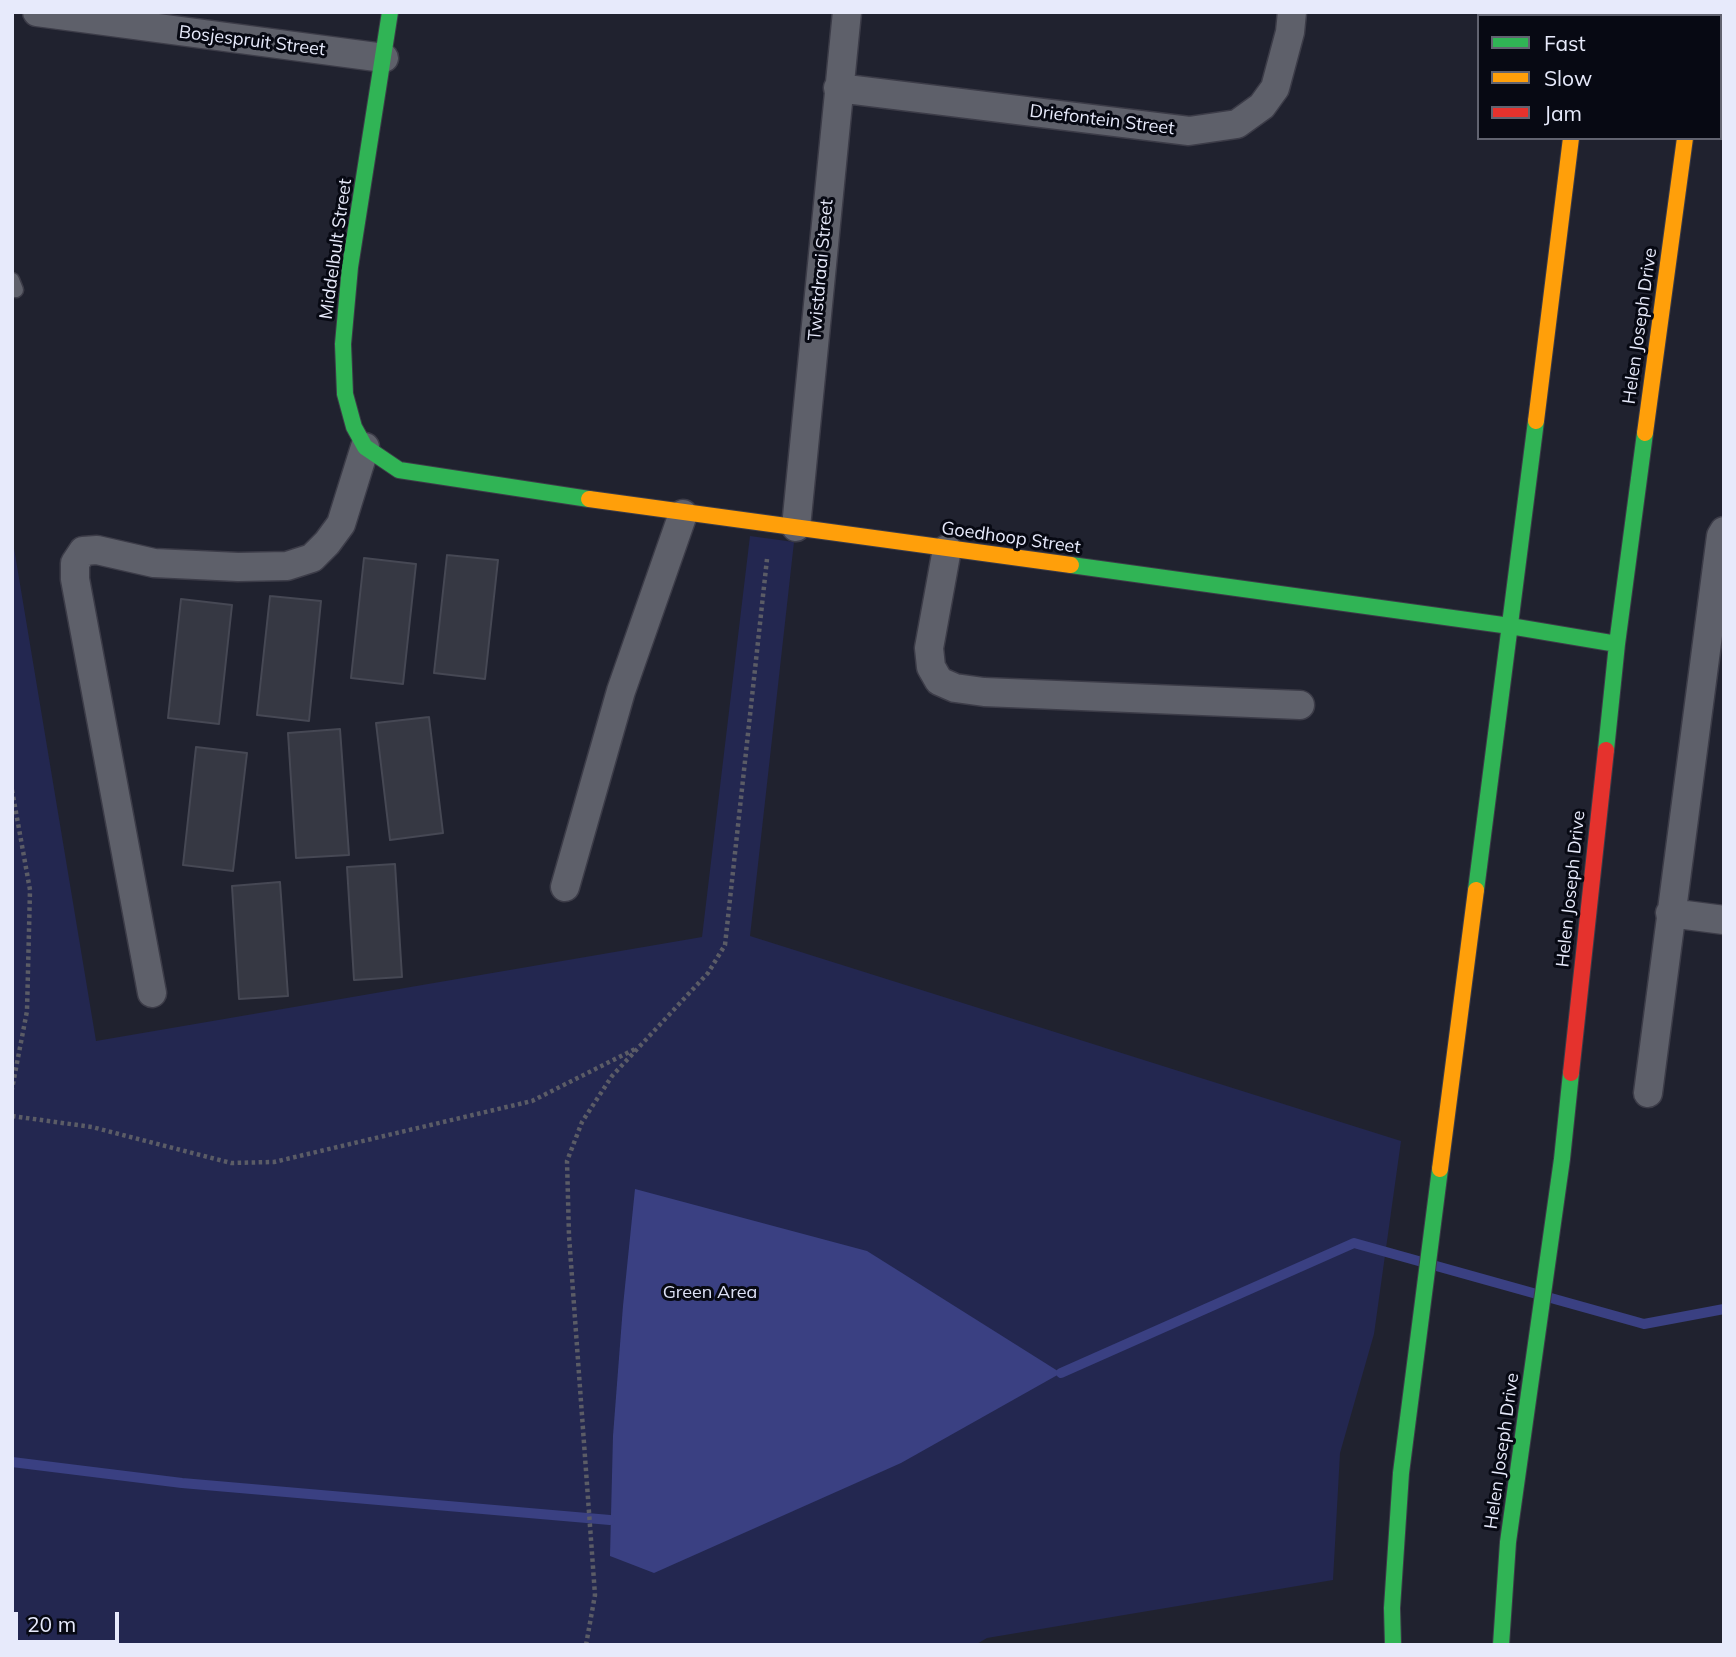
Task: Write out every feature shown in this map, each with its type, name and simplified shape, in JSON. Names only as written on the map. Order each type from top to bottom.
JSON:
[{"type":"street","name":"Bosjespruit Street","points":[[37,12],[384,58]]},
{"type":"street","name":"Middelbult Street","points":[[365,447],[354,427],[345,394],[343,344],[350,267],[390,12]]},
{"type":"street","name":"Twistdraai Street","points":[[783,526],[847,12]]},
{"type":"street","name":"Driefontein Street","points":[[838,88],[1189,131],[1237,124],[1262,106],[1275,88],[1290,32],[1292,12]]},
{"type":"street","points":[[1703,13],[1724,14]]},
{"type":"street","points":[[1393,1645],[1392,1608],[1401,1473],[1571,140]]},
{"type":"street","name":"Helen Joseph Drive","points":[[1501,1645],[1508,1542],[1562,1159],[1617,643],[1685,140]]},
{"type":"street","points":[[152,993],[75,579],[75,563],[83,551],[97,550],[154,563],[238,567],[287,566],[312,558],[341,524],[365,447]]},
{"type":"street","name":"Goedhoop Street","points":[[365,447],[399,470],[683,514],[1510,626],[1617,643]]},
{"type":"street","points":[[565,887],[621,691],[683,514]]},
{"type":"street","points":[[1648,1093],[1670,913],[1721,536],[1724,531]]},
{"type":"street","points":[[947,549],[929,648],[931,667],[939,681],[955,688],[984,692],[1300,705]]},
{"type":"street","points":[[1670,913],[1724,920]]},
{"type":"path","points":[[586,1645],[595,1595],[569,1236],[567,1161],[582,1122],[612,1076],[708,973],[724,945],[783,526]]},
{"type":"path","points":[[12,790],[30,890],[27,1011],[12,1089]]},
{"type":"path","points":[[12,1115],[92,1127],[231,1163],[274,1162],[532,1101],[640,1046]]},
{"type":"green space","name":"Green Area","points":[[12,536],[96,1041],[702,937],[750,536],[794,542],[750,936],[1401,1141],[1374,1334],[1340,1453],[1333,1580],[987,1638],[975,1645],[12,1645]]},
{"type":"shaded area","points":[[635,1189],[867,1251],[1061,1373],[901,1463],[654,1573],[610,1556],[613,1436]]},
{"type":"building","points":[[447,555],[498,560],[485,679],[434,673]]},
{"type":"building","points":[[364,558],[416,564],[403,684],[351,678]]},
{"type":"building","points":[[270,596],[321,601],[309,721],[257,715]]},
{"type":"building","points":[[181,599],[232,605],[219,724],[168,718]]},
{"type":"building","points":[[429,717],[443,833],[390,840],[376,723]]},
{"type":"building","points":[[340,729],[349,855],[296,858],[288,733]]},
{"type":"building","points":[[196,747],[247,753],[233,871],[183,865]]},
{"type":"building","points":[[395,864],[402,977],[354,980],[347,867]]},
{"type":"building","points":[[280,882],[288,996],[239,999],[232,886]]},
{"type":"waterway","points":[[1061,1373],[1354,1243],[1644,1324],[1724,1309]]},
{"type":"waterway","points":[[12,1462],[182,1483],[610,1520]]},
{"type":"traffic: fast","points":[[390,12],[350,267],[343,344],[345,394],[354,427],[365,447],[399,470],[589,499]]},
{"type":"traffic: fast","points":[[1476,890],[1536,421]]},
{"type":"traffic: fast","points":[[1606,750],[1645,433]]},
{"type":"traffic: fast","points":[[1071,565],[1510,626],[1617,644]]},
{"type":"traffic: fast","points":[[1501,1645],[1508,1542],[1562,1159],[1571,1073]]},
{"type":"traffic: fast","points":[[1393,1645],[1392,1608],[1401,1473],[1440,1169]]},
{"type":"traffic: slow","points":[[1536,421],[1571,140]]},
{"type":"traffic: slow","points":[[1645,433],[1685,140]]},
{"type":"traffic: slow","points":[[589,499],[1071,565]]},
{"type":"traffic: slow","points":[[1440,1169],[1476,890]]},
{"type":"traffic: jam","points":[[1571,1073],[1606,750]]}]
